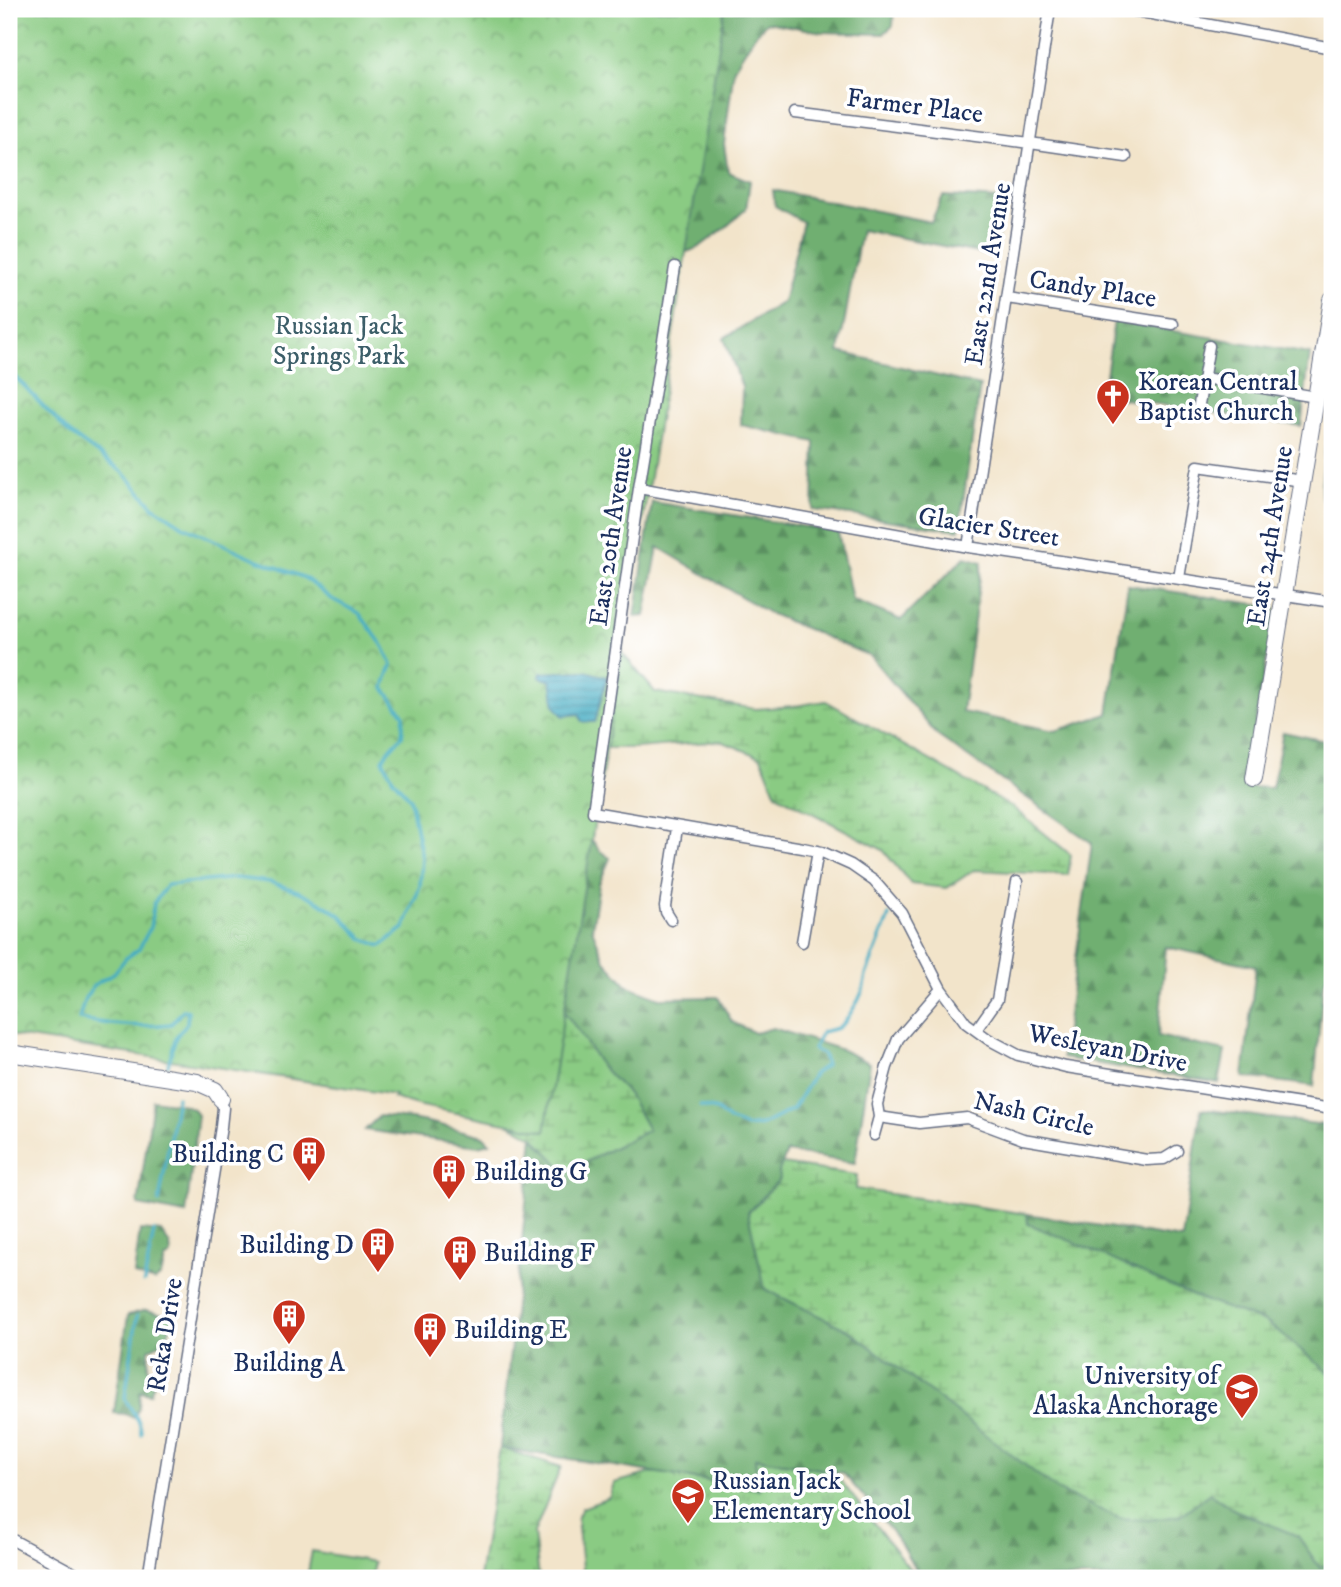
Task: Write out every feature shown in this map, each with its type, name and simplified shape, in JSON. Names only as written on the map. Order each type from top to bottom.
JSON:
[{"type":"street","name":"East 22nd Avenue","points":[[968,547],[1050,9]]},
{"type":"street","points":[[1125,9],[1332,48]]},
{"type":"street","name":"Farmer Place","points":[[795,113],[1126,157]]},
{"type":"street","name":"East 20th Avenue","points":[[593,813],[639,488],[674,267]]},
{"type":"street","name":"Candy Place","points":[[1007,298],[1173,324]]},
{"type":"street","name":"East 24th Avenue","points":[[1254,779],[1317,397],[1328,353],[1332,300]]},
{"type":"street","points":[[1198,410],[1209,346]]},
{"type":"street","points":[[1204,378],[1317,397]]},
{"type":"street","points":[[1179,578],[1198,466],[1303,481]]},
{"type":"street","name":"Glacier Street","points":[[639,488],[968,547],[1332,602]]},
{"type":"street","name":"Wesleyan Drive","points":[[593,813],[818,851],[851,865],[874,881],[902,913],[941,989],[966,1023],[1018,1055],[1044,1063],[1332,1109]]},
{"type":"street","points":[[671,920],[664,906],[677,828]]},
{"type":"street","points":[[802,942],[818,851]]},
{"type":"street","points":[[976,1030],[997,1000],[1017,882]]},
{"type":"street","points":[[874,1135],[878,1117],[877,1104],[887,1066],[898,1039],[941,989]]},
{"type":"street","points":[[9,1053],[197,1082],[215,1090],[221,1099]]},
{"type":"street","name":"Reka Drive","points":[[148,1578],[221,1127],[221,1099]]},
{"type":"street","name":"Nash Circle","points":[[878,1117],[919,1123],[967,1118],[1023,1139],[1147,1160],[1164,1159],[1177,1151]]},
{"type":"street","points":[[9,1538],[83,1578]]},
{"type":"green space","points":[[9,9],[894,9],[893,26],[883,34],[822,32],[767,22],[755,35],[734,68],[724,144],[728,172],[750,181],[746,209],[698,248],[672,257],[587,833],[600,851],[610,858],[599,884],[592,929],[605,961],[628,986],[660,998],[718,997],[732,1022],[755,1033],[773,1028],[842,1050],[870,1063],[855,1163],[787,1152],[779,1171],[780,1179],[748,1212],[765,1289],[850,1331],[1060,1491],[1179,1516],[1209,1493],[1235,1510],[1298,1536],[1320,1568],[1332,1562],[1332,1578],[920,1578],[901,1544],[843,1473],[755,1458],[759,1489],[500,1448],[533,1137],[566,1172],[648,1130],[628,1094],[602,1067],[544,985]]},
{"type":"green space","name":"Russian Jack Springs Park","points":[[9,9],[725,9],[545,1131],[417,1105],[393,1098],[395,1095],[9,1035]]},
{"type":"green space","points":[[773,190],[931,222],[943,196],[1004,199],[994,256],[861,230],[839,352],[980,386],[959,530],[813,510],[815,442],[741,425],[742,387],[724,338],[783,302],[803,222],[775,206]]},
{"type":"green space","points":[[1114,321],[1310,354],[1301,426],[1103,396]]},
{"type":"green space","points":[[1332,393],[1332,500],[1322,499],[1321,487]]},
{"type":"green space","points":[[652,502],[838,532],[852,600],[901,620],[965,557],[982,562],[962,712],[1055,731],[1108,714],[1128,585],[1276,607],[1244,787],[1272,788],[1283,732],[1330,742],[1320,799],[1332,800],[1332,964],[1323,985],[1314,1086],[1243,1077],[1256,966],[1166,947],[1158,1036],[1225,1051],[1219,1083],[1062,1058],[1092,843],[938,736],[870,656],[769,613],[658,547],[645,616],[635,617]]},
{"type":"green space","points":[[612,641],[655,692],[756,709],[826,701],[1012,807],[1071,855],[1068,875],[974,870],[947,888],[911,884],[883,850],[776,794],[761,757],[721,741],[636,748],[591,748]]},
{"type":"green space","points":[[544,985],[602,1067],[628,1094],[648,1130],[566,1172],[533,1137],[477,1105]]},
{"type":"green space","points":[[153,1100],[190,1107],[198,1115],[186,1214],[138,1205]]},
{"type":"green space","points":[[1201,1109],[1332,1126],[1332,1375],[1267,1323],[1195,1297],[1028,1224],[1027,1214],[1182,1239]]},
{"type":"green space","points":[[379,1116],[432,1123],[483,1136],[490,1143],[478,1146],[365,1130]]},
{"type":"green space","points":[[782,1164],[857,1175],[856,1189],[1027,1214],[1028,1224],[1195,1297],[1267,1323],[1332,1375],[1332,1562],[1320,1568],[1298,1536],[1235,1510],[1210,1493],[1179,1516],[1148,1520],[1118,1518],[1059,1491],[850,1331],[765,1289],[748,1213],[780,1179]]},
{"type":"green space","points":[[140,1230],[161,1232],[170,1245],[171,1255],[165,1259],[161,1276],[155,1281],[134,1275]]},
{"type":"green space","points":[[146,1310],[174,1317],[165,1342],[149,1349],[148,1368],[157,1375],[150,1394],[140,1392],[139,1407],[134,1418],[114,1413],[128,1315]]},
{"type":"green space","points":[[500,1448],[561,1467],[534,1533],[539,1578],[479,1578]]},
{"type":"green space","name":"Russian Jack Elementary School","points":[[754,1458],[833,1471],[917,1578],[583,1578],[577,1518],[582,1508],[609,1498],[614,1483],[655,1472],[759,1489]]},
{"type":"green space","points":[[312,1551],[374,1562],[371,1578],[307,1578]]},
{"type":"water","points":[[585,671],[607,677],[595,722],[582,722],[579,714],[563,716],[555,706],[551,681],[540,677],[541,673]]},
{"type":"waterway","points":[[9,370],[69,433],[123,472],[154,507],[183,526],[305,578],[332,599],[359,613],[383,646],[392,665],[384,688],[404,715],[402,736],[383,760],[393,779],[410,798],[422,858],[420,886],[404,928],[381,946],[363,939],[340,915],[318,901],[270,882],[236,878],[167,885],[154,903],[150,928],[139,949],[126,958],[114,973],[94,985],[85,998],[79,1019],[148,1026],[171,1024],[183,1010],[188,1011],[187,1023],[176,1037],[168,1065]]},
{"type":"waterway","points":[[700,1106],[717,1110],[729,1120],[746,1127],[762,1125],[793,1109],[814,1074],[826,1065],[823,1054],[813,1049],[822,1032],[838,1028],[845,1022],[858,1001],[889,916]]},
{"type":"waterway","points":[[159,1202],[177,1097]]},
{"type":"waterway","points":[[144,1282],[154,1231]]},
{"type":"waterway","points":[[137,1316],[125,1398],[138,1419],[141,1434]]},
{"type":"place","name":"Korean Central Baptist Church","points":[[1113,426]]},
{"type":"place","name":"Building C","points":[[309,1183]]},
{"type":"place","name":"Building G","points":[[449,1201]]},
{"type":"place","name":"Building D","points":[[378,1274]]},
{"type":"place","name":"Building F","points":[[460,1282]]},
{"type":"place","name":"Building A","points":[[289,1346]]},
{"type":"place","name":"Building E","points":[[430,1359]]},
{"type":"place","name":"University of Alaska Anchorage","points":[[1242,1420]]},
{"type":"place","name":"Russian Jack Elementary School","points":[[688,1525]]}]
